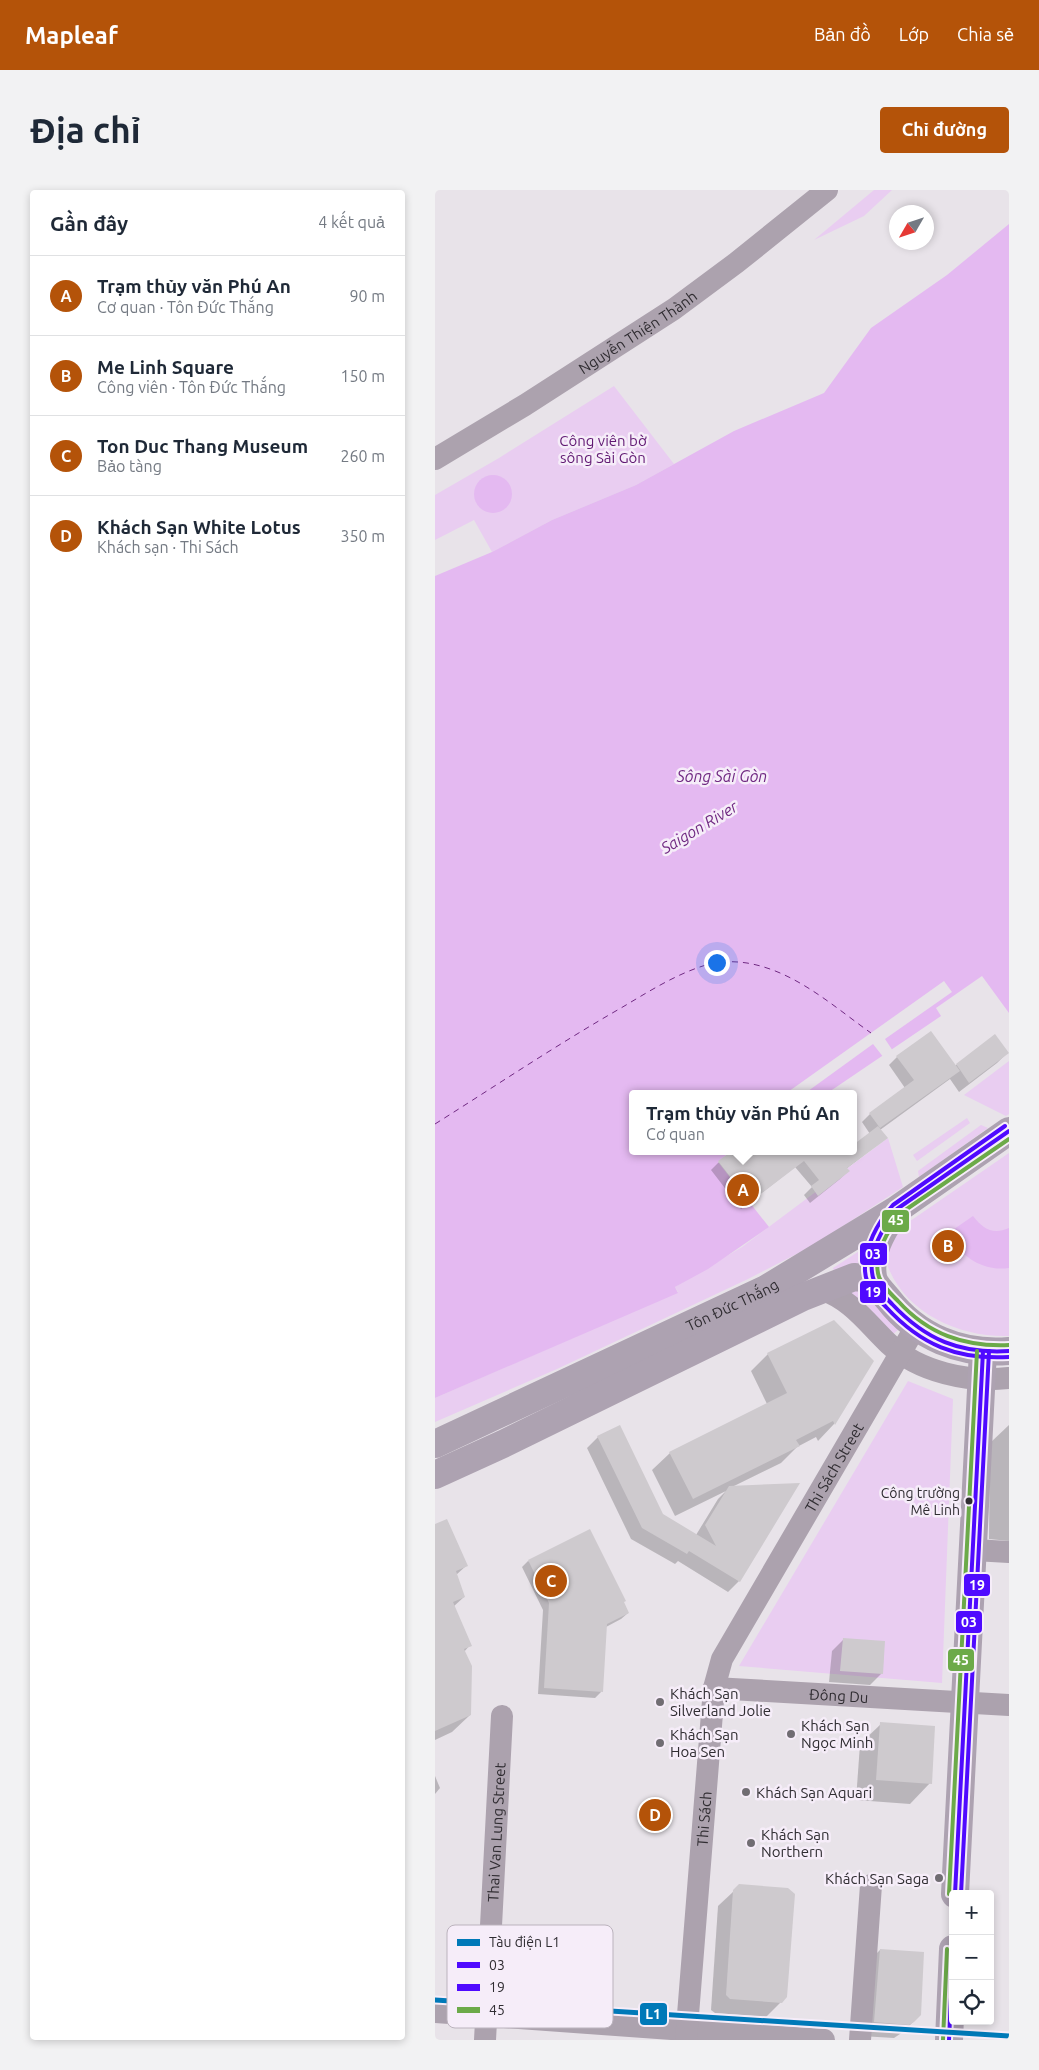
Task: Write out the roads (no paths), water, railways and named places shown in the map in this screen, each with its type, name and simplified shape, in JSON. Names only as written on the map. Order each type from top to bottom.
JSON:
[{"type":"main road","name":"Tôn Đức Thắng","points":[[435,1444],[767,1289],[897,1210],[1009,1131]]},
{"type":"main road","points":[[897,1210],[876,1245],[872,1264],[873,1279],[893,1305],[915,1328],[938,1341],[961,1348],[996,1351],[982,1379],[955,1890]]},
{"type":"main road","name":"Tôn Đức Thắng","points":[[435,1475],[503,1444],[821,1289],[854,1277],[873,1279]]},
{"type":"main road","points":[[949,2040],[952,1980]]},
{"type":"street","name":"Nguyễn Thiện Thành","points":[[435,459],[525,405],[674,309],[736,264],[827,190]]},
{"type":"street","points":[[821,1289],[837,1295],[847,1302],[900,1353],[942,1372],[982,1379],[1009,1378]]},
{"type":"street","points":[[900,1353],[915,1328]]},
{"type":"street","name":"Thi Sách","points":[[686,2035],[713,1688],[722,1659],[900,1353]]},
{"type":"street","points":[[974,1550],[1009,1552]]},
{"type":"street","name":"Đông Du","points":[[713,1688],[1009,1705]]},
{"type":"street","name":"Thai Van Lung Street","points":[[491,1925],[502,1716]]},
{"type":"street","points":[[860,2040],[871,1885]]},
{"type":"street","points":[[612,2028],[686,2035],[824,2040]]},
{"type":"water","name":"Sông Sài Gòn","points":[[1009,224],[1009,1013],[982,976],[936,1008],[941,1016],[832,1090],[629,1090],[629,1155],[726,1155],[718,1162],[769,1227],[708,1269],[675,1287],[678,1293],[435,1398],[435,576],[492,552],[552,520],[636,485],[734,431],[824,393],[871,328],[947,275]]},
{"type":"water","points":[[493,475],[506,481],[512,494],[506,507],[493,513],[480,507],[474,494],[480,481]]},
{"type":"water","points":[[973,1216],[989,1230],[998,1231],[1009,1228],[1009,1268],[999,1269],[981,1265],[965,1255],[947,1234]]},
{"type":"metro line","name":"L1","points":[[435,2000],[447,2001]]},
{"type":"metro line","name":"L1","points":[[613,2011],[1009,2036]]},
{"type":"place","name":"Trạm thủy văn Phú An","points":[[743,1190]]},
{"type":"place","name":"Me Linh Square","points":[[948,1246]]},
{"type":"place","name":"Công trường Mê Linh","points":[[969,1501]]},
{"type":"place","name":"Ton Duc Thang Museum","points":[[551,1581]]},
{"type":"place","name":"Khách Sạn Silverland Jolie","points":[[660,1702]]},
{"type":"place","name":"Khách Sạn Ngọc Minh","points":[[791,1734]]},
{"type":"place","name":"Khách Sạn Hoa Sen","points":[[660,1743]]},
{"type":"place","name":"Khách Sạn Aquari","points":[[746,1792]]},
{"type":"place","name":"Khách Sạn White Lotus","points":[[655,1815]]},
{"type":"place","name":"Khách Sạn Northern","points":[[751,1843]]},
{"type":"place","name":"Khách Sạn Saga","points":[[939,1878]]},
{"type":"park label","name":"Công viên bờ sông Sài Gòn","points":[[603,448]]},
{"type":"water label","name":"Saigon River","points":[[699,827]]}]
